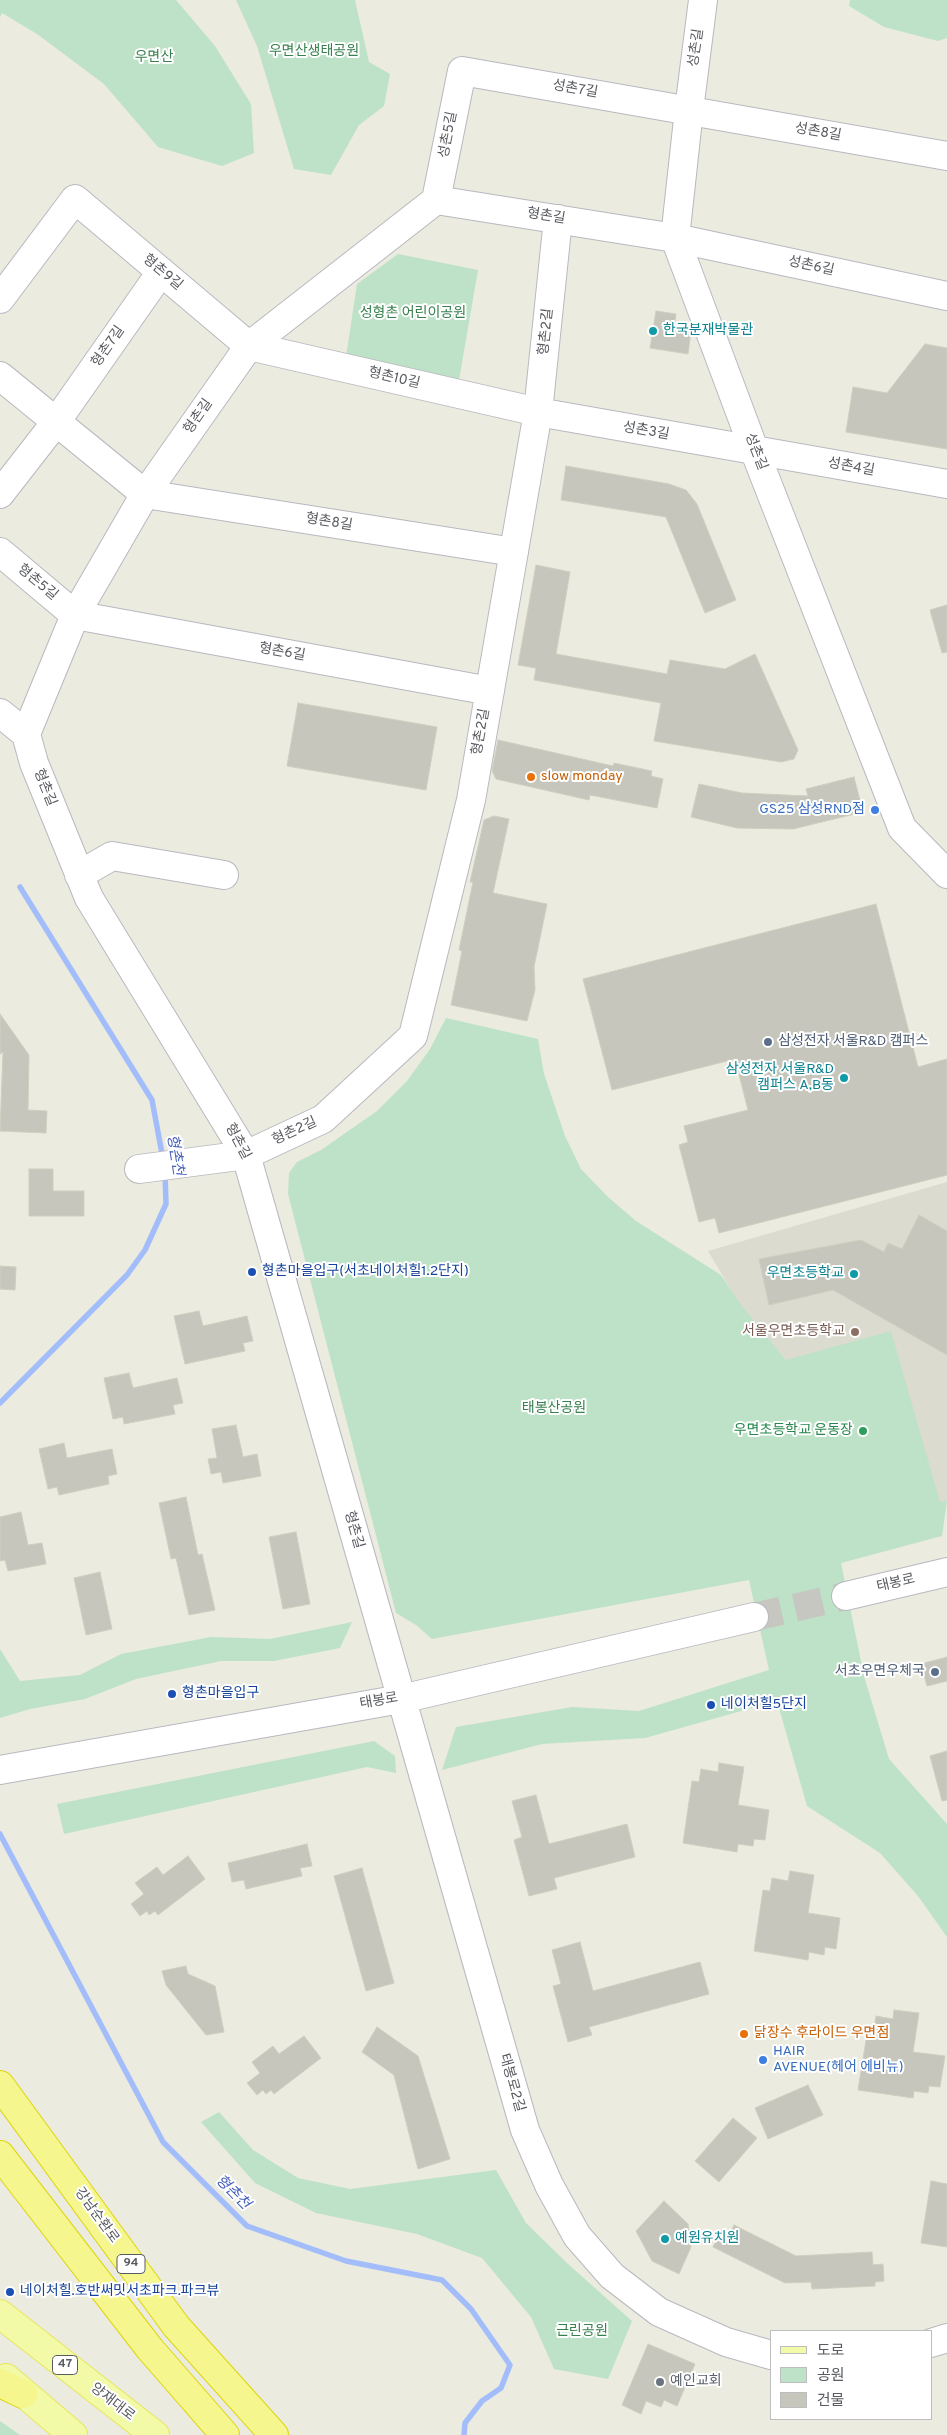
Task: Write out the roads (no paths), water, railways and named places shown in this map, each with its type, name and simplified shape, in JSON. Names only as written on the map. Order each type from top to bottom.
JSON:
[{"type":"highway","name":"강남순환로","points":[[0,2085],[176,2326],[274,2435]]},
{"type":"highway","name":"94","points":[[0,2155],[150,2348],[225,2435]]},
{"type":"main road","name":"양재대로","points":[[0,2314],[155,2435]]},
{"type":"main road","points":[[0,2373],[11,2389],[73,2435]]},
{"type":"street","name":"성촌길","points":[[703,0],[688,110],[675,238],[755,452],[902,828],[947,874]]},
{"type":"street","name":"성촌7길","points":[[462,71],[688,110]]},
{"type":"street","name":"성촌5길","points":[[436,200],[462,71]]},
{"type":"street","name":"성촌8길","points":[[688,110],[947,156]]},
{"type":"street","name":"형촌9길","points":[[0,299],[75,199],[249,346]]},
{"type":"street","name":"형촌길","points":[[401,1698],[246,1155],[89,898],[34,763],[26,734],[75,615],[145,494],[249,346],[436,200],[675,238]]},
{"type":"street","name":"형촌2길","points":[[139,1169],[246,1155],[323,1119],[413,1036],[471,800],[538,412],[558,219]]},
{"type":"street","name":"성촌6길","points":[[675,238],[947,296]]},
{"type":"street","name":"형촌7길","points":[[56,422],[161,272]]},
{"type":"street","name":"형촌10길","points":[[249,346],[538,412]]},
{"type":"street","points":[[0,376],[145,494]]},
{"type":"street","name":"성촌3길","points":[[538,412],[755,452]]},
{"type":"street","points":[[0,494],[56,422]]},
{"type":"street","name":"성촌4길","points":[[755,452],[947,484]]},
{"type":"street","name":"형촌8길","points":[[145,494],[514,552]]},
{"type":"street","name":"형촌5길","points":[[0,552],[75,615]]},
{"type":"street","name":"형촌6길","points":[[75,615],[490,690]]},
{"type":"street","points":[[0,713],[26,734]]},
{"type":"street","points":[[80,875],[112,856],[224,875]]},
{"type":"street","name":"태봉로","points":[[846,1596],[947,1572]]},
{"type":"street","name":"태봉로","points":[[0,1770],[401,1698],[754,1617]]},
{"type":"street","name":"태봉로2길","points":[[401,1698],[525,2130],[549,2185],[577,2236],[612,2276],[659,2312],[726,2342],[770,2355]]},
{"type":"street","points":[[932,2343],[947,2338]]},
{"type":"waterway","name":"형촌천","points":[[20,887],[152,1100],[163,1159]]},
{"type":"waterway","name":"형촌천","points":[[0,1403],[127,1275],[145,1250],[166,1204],[165,1173]]},
{"type":"waterway","name":"형촌천","points":[[0,1834],[163,2142],[247,2226],[346,2261],[442,2280],[471,2309],[510,2365],[501,2388],[482,2401],[465,2423],[464,2435]]},
{"type":"tunnel","points":[[754,1617],[846,1596]]},
{"type":"place","name":"한국분재박물관","points":[[653,331]]},
{"type":"place","name":"slow monday","points":[[531,777]]},
{"type":"place","name":"GS25 삼성RND점","points":[[875,810]]},
{"type":"place","name":"삼성전자 서울R&D 캠퍼스","points":[[768,1042]]},
{"type":"place","name":"삼성전자 서울R&D 캠퍼스 A,B동","points":[[844,1078]]},
{"type":"place","name":"형촌마을입구(서초네이처힐1.2단지)","points":[[252,1272]]},
{"type":"place","name":"우면초등학교","points":[[854,1274]]},
{"type":"place","name":"서울우면초등학교","points":[[855,1332]]},
{"type":"place","name":"우면초등학교 운동장","points":[[863,1431]]},
{"type":"place","name":"서초우면우체국","points":[[935,1672]]},
{"type":"place","name":"형촌마을입구","points":[[172,1694]]},
{"type":"place","name":"네이처힐5단지","points":[[711,1705]]},
{"type":"place","name":"닭장수 후라이드 우면점","points":[[744,2034]]},
{"type":"place","name":"HAIR AVENUE(헤어 에비뉴)","points":[[763,2060]]},
{"type":"place","name":"예원유치원","points":[[665,2239]]},
{"type":"place","name":"네이처힐.호반써밋서초파크.파크뷰","points":[[10,2292]]},
{"type":"place","name":"예인교회","points":[[660,2382]]},
{"type":"park label","name":"우면산생태공원","points":[[314,52]]},
{"type":"park label","name":"우면산","points":[[154,58]]},
{"type":"park label","name":"성형촌 어린이공원","points":[[413,314]]},
{"type":"park label","name":"태봉산공원","points":[[554,1409]]},
{"type":"park label","name":"근린공원","points":[[582,2332]]}]
